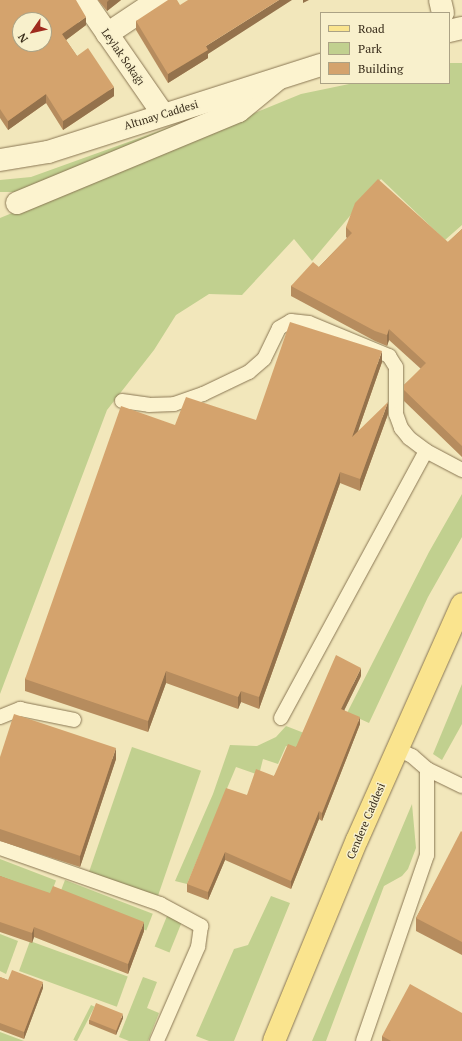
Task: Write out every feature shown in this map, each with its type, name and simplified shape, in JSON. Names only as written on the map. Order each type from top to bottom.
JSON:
[{"type":"main road","name":"Cendere Caddesi","points":[[274,1041],[397,749],[462,604]]},
{"type":"street","name":"Leylak Sokağı","points":[[84,0],[163,114]]},
{"type":"street","points":[[107,34],[158,0]]},
{"type":"street","points":[[440,0],[443,12]]},
{"type":"street","points":[[450,31],[462,28]]},
{"type":"street","name":"Altınay Caddesi","points":[[0,160],[48,152],[163,114],[320,65]]},
{"type":"street","points":[[17,203],[239,111],[279,78]]},
{"type":"lane","points":[[122,401],[149,405],[174,404],[204,394],[249,372],[264,359],[279,328],[291,321],[309,323],[389,356],[396,367],[396,414],[401,428],[409,438],[426,451],[462,470]]},
{"type":"lane","points":[[281,718],[426,451]]},
{"type":"lane","points":[[0,717],[20,709],[74,720]]},
{"type":"lane","points":[[397,749],[412,756],[427,769],[462,786]]},
{"type":"lane","points":[[363,1041],[427,855],[427,769]]},
{"type":"lane","points":[[0,848],[160,904],[201,926],[198,947],[157,1041]]},
{"type":"green space","points":[[450,63],[462,63],[462,225],[445,240],[381,179],[312,261],[294,239],[242,295],[209,294],[176,315],[154,350],[107,410],[0,694],[0,218],[301,94],[349,84],[450,84]]},
{"type":"green space","points":[[206,114],[28,192],[0,192],[0,180],[31,177]]},
{"type":"green space","points":[[462,494],[462,537],[428,597],[369,723],[347,713],[429,552]]},
{"type":"green space","points":[[462,684],[462,724],[442,760],[433,754]]},
{"type":"green space","points":[[286,726],[348,750],[317,760],[286,746],[278,764],[263,759],[259,775],[236,767],[187,884],[175,881],[213,794],[230,745],[257,746],[276,737]]},
{"type":"green space","points":[[132,747],[201,771],[157,898],[88,875]]},
{"type":"green space","points":[[412,804],[416,848],[408,869],[402,876],[384,886],[326,1041],[312,1041]]},
{"type":"green space","points":[[0,859],[56,881],[48,900],[0,881]]},
{"type":"green space","points":[[65,880],[153,914],[146,930],[59,897]]},
{"type":"green space","points":[[271,896],[290,903],[234,1041],[209,1041],[196,1036],[234,949],[248,945]]},
{"type":"green space","points":[[167,916],[182,922],[169,953],[155,947]]},
{"type":"green space","points":[[0,934],[18,941],[6,974],[0,971]]},
{"type":"green space","points":[[30,941],[128,977],[117,1007],[19,971]]},
{"type":"green space","points":[[143,977],[157,982],[147,1008],[159,1013],[148,1041],[129,1041],[119,1037]]},
{"type":"green space","points":[[91,1005],[95,1007],[77,1041],[73,1040]]},
{"type":"green space","points":[[0,1032],[24,1041],[0,1041]]},
{"type":"building","points":[[0,0],[76,0],[86,17],[62,34],[77,56],[88,48],[114,87],[63,121],[46,94],[8,121],[0,109]]},
{"type":"building","points":[[168,0],[177,0],[180,5],[188,0],[279,0],[206,46],[208,50],[168,74],[136,21]]},
{"type":"building","points":[[378,179],[448,242],[462,229],[462,446],[404,390],[404,385],[426,363],[389,329],[387,335],[375,331],[291,286],[313,262],[319,267],[352,233],[346,227],[355,203]]},
{"type":"building","points":[[290,322],[382,351],[352,437],[388,402],[360,479],[340,472],[259,697],[241,691],[238,697],[166,671],[148,721],[25,679],[121,406],[175,425],[186,397],[256,420]]},
{"type":"building","points":[[336,655],[361,668],[341,709],[360,717],[322,813],[319,811],[291,881],[225,852],[208,892],[187,884],[226,788],[247,795],[256,769],[274,776],[288,744],[296,747]]},
{"type":"building","points":[[14,714],[116,748],[80,856],[0,829],[0,757]]},
{"type":"building","points":[[461,831],[462,832],[462,942],[416,918]]},
{"type":"building","points":[[0,876],[50,893],[53,886],[144,922],[128,964],[34,927],[32,933],[0,922]]},
{"type":"building","points":[[12,970],[43,982],[24,1032],[0,1023],[0,977],[8,980]]},
{"type":"building","points":[[410,984],[462,1013],[462,1041],[391,1041],[382,1036]]},
{"type":"building","points":[[96,1003],[123,1014],[116,1031],[89,1020]]}]
